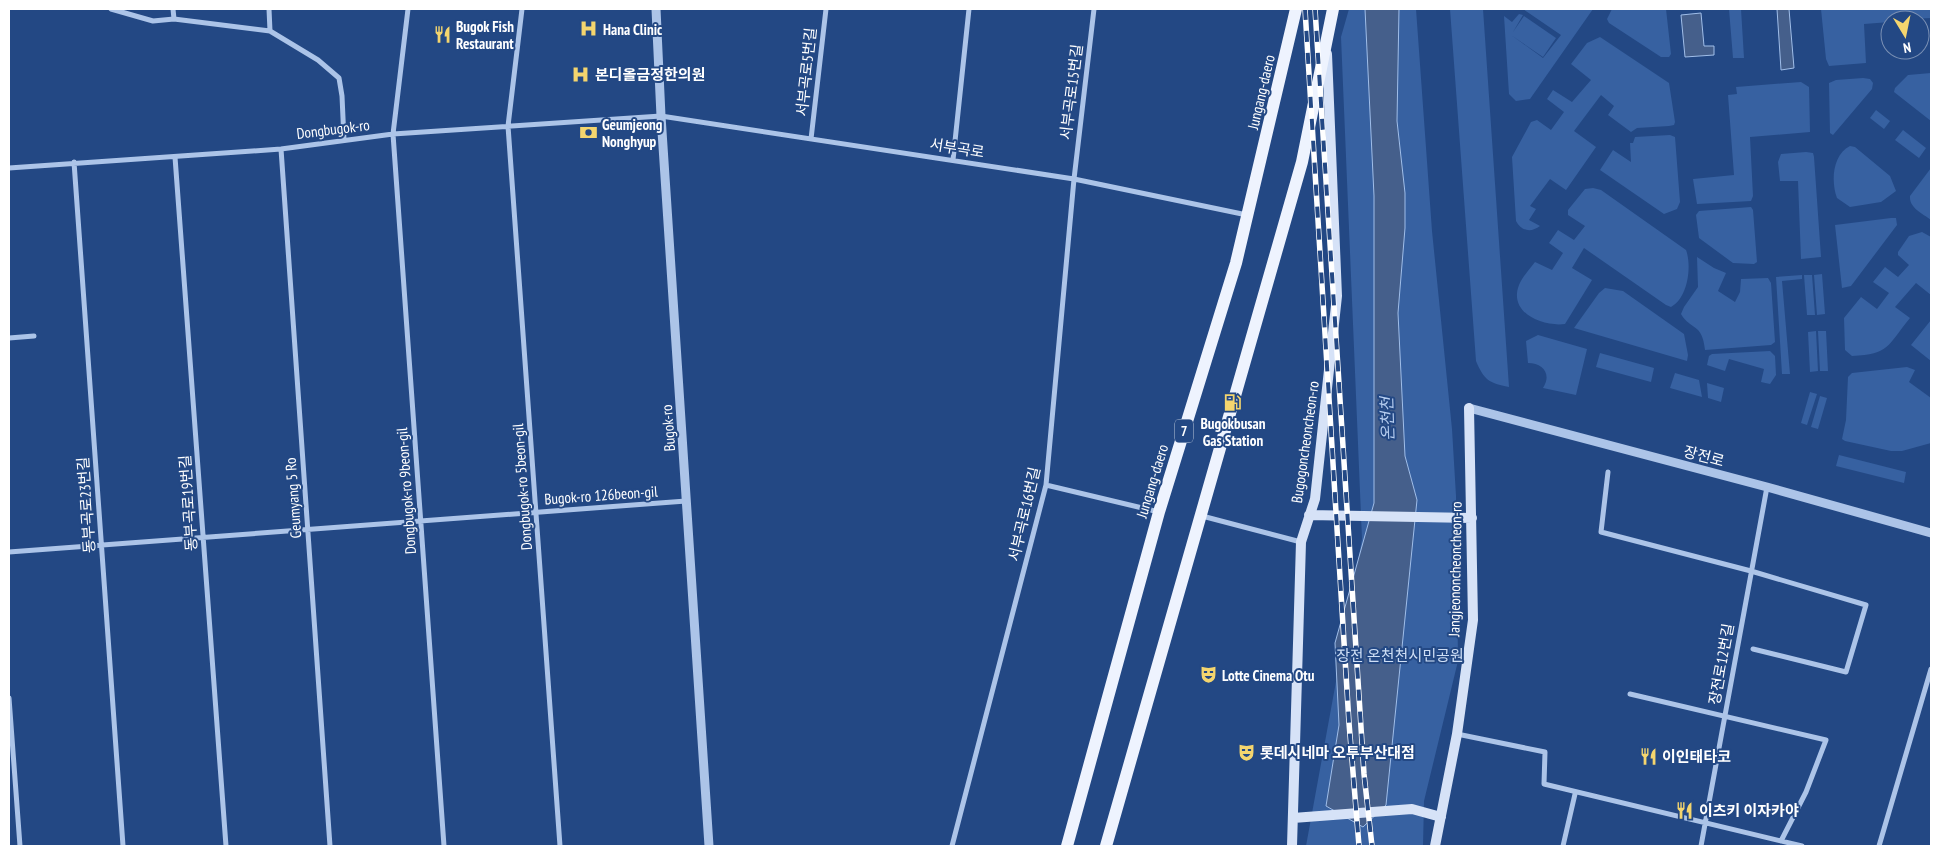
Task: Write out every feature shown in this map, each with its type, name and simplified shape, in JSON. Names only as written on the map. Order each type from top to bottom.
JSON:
[{"type":"main road","points":[[1106,846],[1302,162],[1333,9]]},
{"type":"main road","name":"Jungang-daero","points":[[1067,846],[1159,512],[1236,263],[1296,10]]},
{"type":"main road","name":"Bugogoncheoncheon-ro","points":[[1292,846],[1301,542],[1315,499],[1337,296],[1327,40]]},
{"type":"main road","name":"Jangjeononcheoncheon-ro","points":[[1435,846],[1457,734],[1473,620],[1469,408]]},
{"type":"main road","points":[[1309,515],[1472,518]]},
{"type":"main road","points":[[1293,818],[1412,809],[1441,817]]},
{"type":"street","points":[[111,9],[153,21],[174,19],[270,31],[318,60],[338,78],[342,96],[344,140]]},
{"type":"street","points":[[173,9],[174,19]]},
{"type":"street","points":[[269,9],[270,31]]},
{"type":"street","name":"Dongbugok-ro 9beon-gil","points":[[408,9],[393,134],[444,846]]},
{"type":"street","name":"Dongbugok-ro 5beon-gil","points":[[522,9],[508,126],[560,846]]},
{"type":"street","name":"Bugok-ro","points":[[656,9],[661,116],[709,846]]},
{"type":"street","name":"서부곡로5번길","points":[[811,139],[826,9]]},
{"type":"street","points":[[953,160],[970,9]]},
{"type":"street","name":"서부곡로15번길","points":[[1074,179],[1094,9]]},
{"type":"street","name":"Dongbugok-ro","points":[[9,168],[281,149],[393,134],[661,116]]},
{"type":"street","name":"서부곡로","points":[[661,116],[1074,179],[1247,216]]},
{"type":"street","name":"Geumyang 5 Ro","points":[[281,149],[330,846]]},
{"type":"street","name":"동부곡로19번길","points":[[175,157],[226,846]]},
{"type":"street","name":"동부곡로23번길","points":[[74,162],[123,846]]},
{"type":"street","name":"서부곡로16번길","points":[[952,846],[1046,485],[1074,179]]},
{"type":"street","points":[[9,338],[34,336]]},
{"type":"street","name":"장전로","points":[[1469,408],[1931,533]]},
{"type":"street","points":[[1608,472],[1601,532],[1751,571],[1866,605],[1846,672],[1754,648]]},
{"type":"street","points":[[1046,485],[1159,512]]},
{"type":"street","name":"장전로12번길","points":[[1701,846],[1766,487]]},
{"type":"street","name":"Bugok-ro 126beon-gil","points":[[9,552],[686,502]]},
{"type":"street","points":[[1200,516],[1301,542]]},
{"type":"street","points":[[1879,846],[1931,669]]},
{"type":"street","points":[[1630,694],[1826,740],[1806,792],[1781,840]]},
{"type":"street","points":[[9,698],[20,846]]},
{"type":"street","points":[[1457,734],[1545,752],[1544,784],[1576,794],[1705,822],[1802,846]]},
{"type":"street","points":[[1563,846],[1576,794]]},
{"type":"green space","name":"장전 온천천시민공원","points":[[1349,9],[1416,9],[1432,231],[1452,429],[1456,496],[1458,661],[1424,801],[1423,846],[1306,846],[1362,539],[1341,37]]},
{"type":"green space","points":[[1450,9],[1483,9],[1509,387],[1488,380],[1476,361]]},
{"type":"green space","points":[[1523,9],[1593,9],[1530,99],[1516,101],[1509,94],[1504,16],[1512,22],[1519,14],[1523,15],[1513,32],[1524,16],[1556,38],[1543,57],[1511,35],[1543,58],[1561,35]]},
{"type":"green space","points":[[1612,9],[1666,9],[1671,54],[1669,57],[1661,57],[1609,23],[1607,19]]},
{"type":"green space","points":[[1729,9],[1741,9],[1744,58],[1733,58]]},
{"type":"green space","points":[[1821,9],[1931,9],[1930,18],[1930,10],[1880,10],[1880,23],[1864,24],[1866,63],[1829,66],[1826,59]]},
{"type":"green space","points":[[1600,37],[1669,83],[1674,125],[1637,128],[1631,132],[1608,115],[1614,106],[1601,95],[1574,131],[1596,147],[1566,190],[1550,179],[1530,206],[1536,209],[1529,220],[1540,226],[1533,230],[1523,229],[1516,221],[1512,157],[1531,122],[1537,120],[1551,130],[1564,112],[1547,99],[1553,90],[1572,102],[1591,80],[1571,64],[1587,43]]},
{"type":"green space","points":[[1931,73],[1931,121],[1894,92],[1895,88],[1908,75]]},
{"type":"green space","points":[[1870,79],[1873,83],[1872,89],[1833,135],[1830,133],[1829,83],[1836,80]]},
{"type":"green space","points":[[1801,82],[1809,87],[1810,132],[1750,137],[1753,196],[1751,201],[1697,204],[1693,179],[1734,175],[1728,95],[1737,94],[1736,87]]},
{"type":"green space","points":[[1876,110],[1890,121],[1884,129],[1870,118]]},
{"type":"green space","points":[[1903,130],[1926,148],[1919,158],[1895,140]]},
{"type":"green space","points":[[1670,135],[1675,137],[1680,202],[1677,209],[1664,214],[1600,170],[1613,150],[1631,162],[1630,143],[1633,143],[1635,137]]},
{"type":"green space","points":[[1850,146],[1855,147],[1890,176],[1896,191],[1881,202],[1850,207],[1837,198],[1834,184],[1834,169],[1844,150]]},
{"type":"green space","points":[[1813,153],[1814,157],[1821,257],[1801,259],[1798,181],[1780,181],[1778,162],[1781,154]]},
{"type":"green space","points":[[1931,168],[1931,220],[1914,207],[1910,196]]},
{"type":"green space","points":[[1585,189],[1601,190],[1686,250],[1689,264],[1685,289],[1677,303],[1671,307],[1666,305],[1584,248],[1572,268],[1592,280],[1565,324],[1547,323],[1538,320],[1530,316],[1518,303],[1519,285],[1535,262],[1552,270],[1563,253],[1549,243],[1558,230],[1574,240],[1585,226],[1568,215],[1568,210]]},
{"type":"green space","points":[[1751,207],[1753,210],[1757,262],[1754,264],[1733,263],[1699,238],[1696,215],[1699,211]]},
{"type":"green space","points":[[1896,218],[1897,225],[1851,286],[1842,288],[1835,225]]},
{"type":"green space","points":[[1922,232],[1931,237],[1931,295],[1916,283],[1895,307],[1910,318],[1892,342],[1887,347],[1874,353],[1852,356],[1845,350],[1844,318],[1861,297],[1877,309],[1889,293],[1873,282],[1885,267],[1898,277],[1909,265],[1898,255],[1898,252],[1909,236]]},
{"type":"green space","points":[[1697,257],[1726,273],[1718,291],[1735,302],[1740,292],[1741,279],[1768,278],[1771,283],[1775,342],[1771,345],[1705,350],[1704,341],[1699,331],[1681,314],[1698,287]]},
{"type":"green space","points":[[1822,274],[1825,314],[1817,315],[1814,275]]},
{"type":"green space","points":[[1802,275],[1802,279],[1782,281],[1790,374],[1782,374],[1776,277]]},
{"type":"green space","points":[[1804,275],[1812,275],[1815,315],[1807,315]]},
{"type":"green space","points":[[1605,288],[1623,291],[1684,334],[1688,355],[1687,361],[1574,328],[1599,293]]},
{"type":"green space","points":[[1931,320],[1931,361],[1911,345]]},
{"type":"green space","points":[[1816,331],[1818,371],[1810,372],[1808,332]]},
{"type":"green space","points":[[1818,331],[1826,331],[1828,371],[1820,371]]},
{"type":"green space","points":[[1538,335],[1587,349],[1576,395],[1543,388],[1547,378],[1544,370],[1538,365],[1528,363],[1526,341]]},
{"type":"green space","points":[[1770,351],[1775,356],[1776,375],[1770,384],[1761,382],[1764,369],[1729,359],[1725,371],[1707,365],[1709,356],[1712,354]]},
{"type":"green space","points":[[1600,353],[1654,368],[1651,382],[1596,367]]},
{"type":"green space","points":[[1907,367],[1915,370],[1909,382],[1931,398],[1931,443],[1902,451],[1891,451],[1842,439],[1846,420],[1848,377],[1852,373]]},
{"type":"green space","points":[[1675,373],[1699,380],[1702,397],[1670,388]]},
{"type":"green space","points":[[1707,383],[1724,388],[1721,402],[1708,398]]},
{"type":"green space","points":[[1810,392],[1817,394],[1807,425],[1801,423]]},
{"type":"green space","points":[[1820,396],[1827,398],[1818,429],[1811,427]]},
{"type":"green space","points":[[1839,455],[1906,472],[1904,483],[1836,466]]},
{"type":"water","name":"온천천","points":[[1365,9],[1399,9],[1397,121],[1405,193],[1405,228],[1398,313],[1405,456],[1417,500],[1386,805],[1363,827],[1326,806],[1339,725],[1335,643],[1374,503],[1374,196]]},
{"type":"water","points":[[1777,9],[1789,9],[1794,68],[1781,70]]},
{"type":"water","points":[[1701,13],[1704,46],[1714,46],[1714,55],[1685,57],[1681,15]]},
{"type":"railway","points":[[1305,9],[1349,723],[1359,846]]},
{"type":"railway","points":[[1315,9],[1364,774],[1372,846]]},
{"type":"place","name":"Hana Clinic","points":[[589,29]]},
{"type":"place","name":"Bugok Fish Restaurant","points":[[442,35]]},
{"type":"place","name":"본디올금정한의원","points":[[581,74]]},
{"type":"place","name":"Geumjeong Nonghyup","points":[[588,133]]},
{"type":"place","name":"Bugokbusan Gas Station","points":[[1233,402]]},
{"type":"place","name":"Lotte Cinema Otu","points":[[1208,675]]},
{"type":"place","name":"롯데시네마 오투부산대점","points":[[1246,752]]},
{"type":"place","name":"이인태타코","points":[[1648,756]]},
{"type":"place","name":"이츠키 이자카야","points":[[1685,810]]}]
